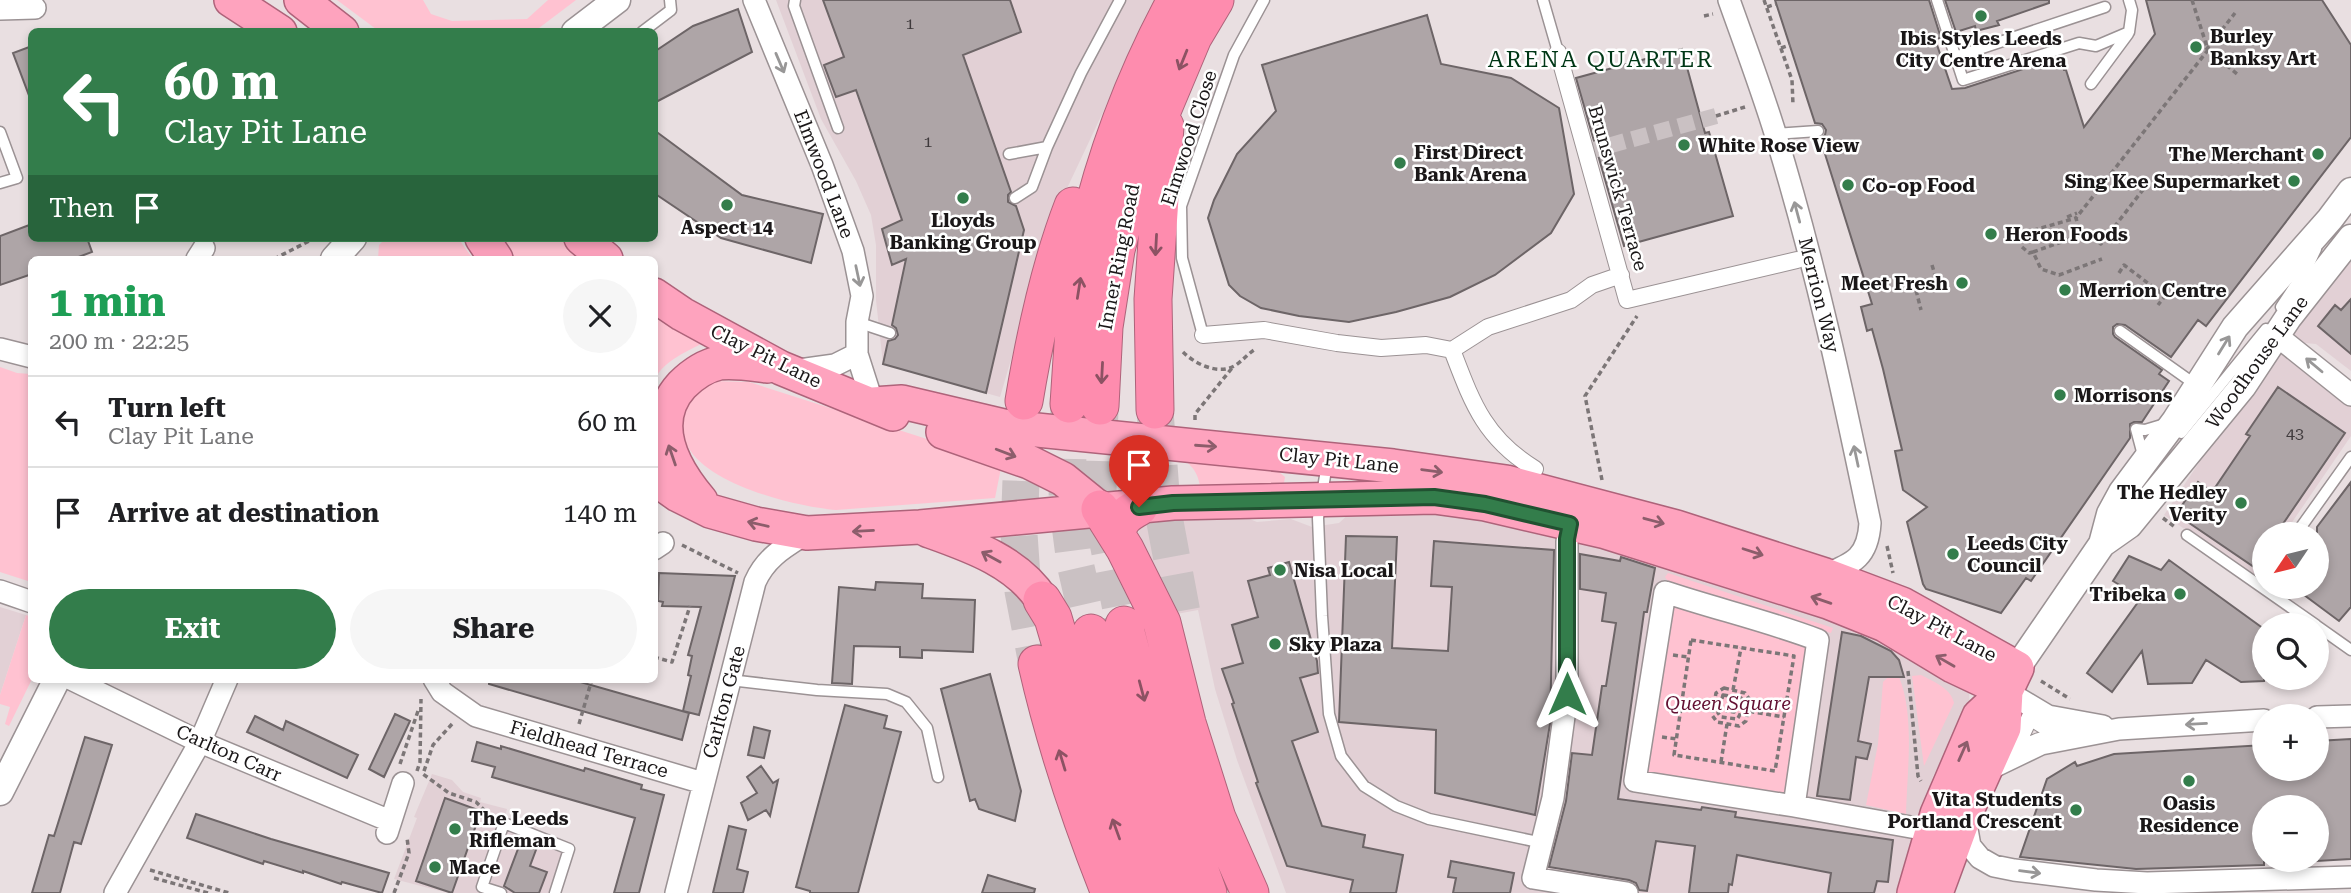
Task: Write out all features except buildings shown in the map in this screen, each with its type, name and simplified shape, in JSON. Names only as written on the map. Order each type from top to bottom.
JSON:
[{"type":"highway","points":[[231,0],[275,28]]},
{"type":"highway","points":[[301,0],[337,28]]},
{"type":"highway","name":"Inner Ring Road","points":[[1176,0],[1130,94],[1109,152],[1087,236],[1075,318],[1085,405],[1104,327],[1116,250],[1135,176],[1193,37],[1215,0]]},
{"type":"highway","points":[[1024,401],[1048,289],[1069,216],[1091,159],[1130,94]]},
{"type":"highway","points":[[1155,410],[1153,299],[1166,104]]},
{"type":"highway","points":[[586,242],[602,256]]},
{"type":"highway","name":"Clay Pit Lane","points":[[658,298],[682,314],[785,370],[873,404],[902,402],[1021,429],[1328,458],[1519,485],[1676,527],[1825,575],[1902,604],[2012,679]]},
{"type":"highway","points":[[710,511],[681,477],[666,435],[665,421],[675,393],[701,370],[716,364],[734,362],[785,370]]},
{"type":"highway","points":[[873,404],[907,420],[1029,462],[1063,480],[1118,516],[1140,578],[1174,721],[1231,893]]},
{"type":"highway","name":"Clay Pit Lane","points":[[658,481],[678,495],[710,511],[756,524],[807,533],[1118,516],[1173,503],[1434,497],[1485,504],[1631,540],[1858,613],[1885,625],[1953,666],[2012,679]]},
{"type":"highway","points":[[920,527],[972,546],[993,557],[1036,591],[1053,618],[1106,799],[1140,893]]},
{"type":"highway","points":[[1140,578],[1163,623],[1187,723],[1217,818],[1250,893]]},
{"type":"highway","points":[[1182,613],[1210,719],[1242,817],[1275,893]]},
{"type":"highway","points":[[1173,893],[1142,814],[1115,724],[1108,629],[1157,751],[1208,893]]},
{"type":"highway","points":[[1037,664],[1063,762],[1086,833],[1110,893]]},
{"type":"highway","name":"Woodhouse Lane","points":[[1914,893],[1955,830],[2004,728],[2012,679]]},
{"type":"highway","name":"Woodhouse Lane","points":[[1936,893],[1955,830],[1953,774],[1979,716],[2012,679]]},
{"type":"street","points":[[580,28],[617,0]]},
{"type":"street","name":"Elmwood Lane","points":[[754,0],[822,165],[853,251],[862,296],[857,322],[857,354],[873,404]]},
{"type":"street","name":"Merrion Way","points":[[1728,0],[1776,134],[1840,379],[1870,523],[1869,537],[1858,559],[1825,575]]},
{"type":"street","points":[[0,9],[35,8]]},
{"type":"street","name":"Brunswick Terrace","points":[[1558,52],[1627,300],[1797,260]]},
{"type":"street","name":"Woodhouse Lane","points":[[2012,679],[2102,544],[2110,514],[2235,327],[2330,219],[2351,191]]},
{"type":"street","name":"Woodhouse Lane","points":[[2102,544],[2129,525],[2244,386],[2276,335],[2351,237]]},
{"type":"street","points":[[337,256],[349,242]]},
{"type":"street","points":[[1203,335],[1265,330],[1381,348],[1426,345],[1452,350],[1488,327],[1571,300],[1592,285],[1621,275]]},
{"type":"street","points":[[2276,335],[2351,395]]},
{"type":"street","points":[[0,349],[28,356]]},
{"type":"street","points":[[1452,350],[1472,402],[1492,435],[1519,460],[1535,469]]},
{"type":"street","points":[[785,370],[835,365],[857,354]]},
{"type":"street","points":[[1570,524],[1567,567],[1567,694],[1553,798],[1533,878],[1627,893]]},
{"type":"street","name":"Carlton Gate","points":[[676,893],[755,582],[760,570],[774,554],[807,533]]},
{"type":"street","points":[[0,591],[28,601]]},
{"type":"street","points":[[1794,806],[1818,640],[1766,621],[1665,592],[1635,781],[1794,806],[1955,830],[1980,858],[1994,866],[2096,880],[2156,888],[2283,886],[2351,877]]},
{"type":"street","points":[[2012,679],[2048,716],[2119,729]]},
{"type":"street","points":[[0,792],[55,683]]},
{"type":"street","name":"Carlton Carr","points":[[79,683],[388,828],[403,783]]},
{"type":"street","points":[[116,893],[200,742],[226,683]]},
{"type":"street","name":"Fieldhead Terrace","points":[[436,683],[442,692],[475,716],[703,783]]},
{"type":"street","points":[[2329,717],[2351,716]]},
{"type":"street","points":[[1983,772],[2041,744],[2119,729],[2252,721]]},
{"type":"lane","points":[[647,28],[671,10],[670,0]]},
{"type":"lane","points":[[795,0],[794,6],[838,128]]},
{"type":"lane","points":[[1015,198],[1032,187],[1046,147],[1120,0]]},
{"type":"lane","name":"Elmwood Close","points":[[1203,335],[1182,258],[1181,206],[1234,55],[1264,0]]},
{"type":"lane","name":"Brunswick Terrace","points":[[1543,0],[1558,52]]},
{"type":"lane","points":[[1937,0],[1962,80],[2079,43],[2096,47],[2129,32]]},
{"type":"lane","points":[[2091,84],[2129,32],[2133,10],[2129,0]]},
{"type":"lane","points":[[1955,57],[2105,7]]},
{"type":"lane","points":[[1776,134],[1818,131]]},
{"type":"lane","points":[[0,132],[17,178],[0,183]]},
{"type":"lane","points":[[1009,154],[1046,147]]},
{"type":"lane","name":"Woodhouse Lane","points":[[2160,442],[2178,436],[2272,322],[2308,266],[2330,219]]},
{"type":"lane","points":[[857,322],[890,333]]},
{"type":"lane","points":[[2120,331],[2198,386]]},
{"type":"lane","points":[[2305,522],[2351,457]]},
{"type":"lane","points":[[1328,458],[1318,518],[1327,694],[1329,714],[1341,755],[1364,786],[1396,806],[1429,819],[1543,843]]},
{"type":"lane","points":[[2187,535],[2252,575]]},
{"type":"lane","points":[[2284,599],[2301,613]]},
{"type":"lane","points":[[2329,634],[2351,650]]},
{"type":"lane","points":[[730,680],[817,690],[887,694],[906,702],[927,728],[938,777]]},
{"type":"lane","points":[[501,893],[482,887],[504,823],[569,849],[555,893]]},
{"type":"path","points":[[1764,0],[1792,80],[1793,106]]},
{"type":"path","points":[[2192,0],[2208,50],[2237,74]]},
{"type":"path","points":[[1767,7],[1776,4]]},
{"type":"path","points":[[2067,217],[2077,214],[2235,13]]},
{"type":"path","points":[[1781,48],[1790,46]]},
{"type":"path","points":[[2017,235],[2076,218],[2208,50]]},
{"type":"path","points":[[1716,116],[1754,105]]},
{"type":"path","points":[[2076,218],[2079,226],[2101,244],[2148,182]]},
{"type":"path","points":[[2031,253],[2070,239],[2079,226]]},
{"type":"path","points":[[2091,235],[2100,240]]},
{"type":"path","points":[[280,256],[307,242]]},
{"type":"path","points":[[2022,247],[2031,253],[2041,269],[2059,275],[2102,259]]},
{"type":"path","points":[[2031,253],[2043,248]]},
{"type":"path","points":[[1931,265],[1935,275]]},
{"type":"path","points":[[2119,272],[2124,265],[2158,289],[2165,296],[2158,305]]},
{"type":"path","points":[[1914,282],[1921,310]]},
{"type":"path","points":[[1604,485],[1584,396],[1651,294]]},
{"type":"path","points":[[1195,420],[1195,414],[1234,367]]},
{"type":"path","points":[[1886,538],[1895,585]]},
{"type":"path","points":[[666,546],[739,573]]},
{"type":"path","points":[[658,658],[672,662],[690,606]]},
{"type":"path","points":[[1691,640],[1741,648],[1794,656],[1776,771],[1674,755],[1691,640]]},
{"type":"path","points":[[1733,690],[1741,648]]},
{"type":"path","points":[[1907,664],[1918,776],[1926,789]]},
{"type":"path","points":[[573,745],[591,683]]},
{"type":"path","points":[[1724,688],[1733,690],[1745,693],[1750,700],[1746,720],[1739,726],[1717,722],[1712,715],[1716,693],[1724,688]]},
{"type":"path","points":[[1715,696],[1741,698],[1741,710],[1737,719],[1718,713],[1721,697]]},
{"type":"path","points":[[1732,703],[1734,697]]},
{"type":"path","points":[[1727,708],[1728,702],[1732,703]]},
{"type":"path","points":[[403,783],[395,778],[421,703]]},
{"type":"path","points":[[1719,707],[1734,712],[1735,704],[1732,703]]},
{"type":"path","points":[[1741,710],[1784,718]]},
{"type":"path","points":[[475,716],[460,717],[446,728],[433,745],[423,774],[449,793],[476,802],[491,818],[504,823]]},
{"type":"path","points":[[1721,762],[1727,724]]},
{"type":"path","points":[[131,864],[229,893]]},
{"type":"path","points":[[154,877],[208,893]]},
{"type":"path","points":[[394,893],[398,882]]},
{"type":"shaded area","name":"Lloyds Banking Group","points":[[776,0],[1156,0],[1052,220],[1000,397],[883,364],[876,300],[876,245],[871,215],[856,181],[821,119]]},
{"type":"shaded area","points":[[2351,256],[2351,371],[2316,344],[2305,343],[2290,333]]},
{"type":"shaded area","points":[[2279,349],[2351,398],[2351,436],[2292,522],[2252,522],[2252,575],[2164,515],[2257,376]]},
{"type":"shaded area","points":[[1383,507],[1538,524],[1854,623],[1969,692],[1970,712],[1959,726],[1933,776],[1921,814],[1913,818],[1909,838],[1914,842],[1904,893],[1286,893],[1237,760],[1215,689],[1198,610],[1166,616],[1138,533],[1144,519],[1235,513],[1257,522],[1291,519],[1312,527],[1339,523],[1350,513]]},
{"type":"shaded area","points":[[0,607],[26,615],[0,695]]},
{"type":"shaded area","points":[[432,774],[452,780],[463,792],[481,798],[480,802],[507,809],[505,817],[508,829],[566,849],[554,893],[448,893],[394,879],[417,818],[414,817]]},
{"type":"green space","points":[[337,0],[423,0],[431,14],[452,21],[527,19],[548,0],[576,0],[539,28],[375,28]]},
{"type":"green space","points":[[382,242],[461,242],[471,256],[378,256],[379,245]]},
{"type":"green space","points":[[505,242],[570,242],[586,256],[513,256]]},
{"type":"green space","points":[[658,310],[703,339],[701,344],[669,362],[659,373]]},
{"type":"green space","points":[[0,367],[28,374],[28,581],[0,572]]},
{"type":"green space","points":[[713,381],[749,382],[1002,463],[995,498],[836,510],[799,504],[755,492],[714,472],[688,447],[681,421],[692,397]]},
{"type":"green space","points":[[1173,453],[1279,472],[1285,477],[1284,483],[1278,487],[1230,484],[1200,486],[1191,466]]},
{"type":"green space","points":[[1668,573],[1833,628],[1831,633],[1692,591],[1667,580],[1665,577]]},
{"type":"green space","name":"Queen Square","points":[[1664,592],[1818,640],[1794,806],[1635,781]]},
{"type":"green space","points":[[26,615],[30,683],[9,726],[5,724],[10,707],[0,704],[0,695]]},
{"type":"green space","points":[[1921,675],[1946,689],[1954,703],[1924,766],[1912,676]]},
{"type":"green space","points":[[1888,677],[1899,677],[1907,709],[1909,744],[1906,814],[1866,805],[1878,744],[1883,682]]},
{"type":"tunnel","points":[[1586,152],[1716,116]]},
{"type":"tunnel","points":[[1069,404],[1067,502],[1075,563],[1091,633]]},
{"type":"tunnel","points":[[1100,406],[1098,491],[1124,625]]},
{"type":"tunnel","points":[[1155,411],[1162,506],[1182,613]]},
{"type":"tunnel","points":[[1023,426],[1019,534],[1023,591],[1037,664]]},
{"type":"place","name":"Ibis Styles Leeds City Centre Arena","points":[[1981,16]]},
{"type":"place","name":"Burley Banksy Art","points":[[2196,47]]},
{"type":"place","name":"White Rose View","points":[[1684,145]]},
{"type":"place","name":"The Merchant","points":[[2318,154]]},
{"type":"place","name":"First Direct Bank Arena","points":[[1400,163]]},
{"type":"place","name":"Sing Kee Supermarket","points":[[2294,181]]},
{"type":"place","name":"Co-op Food","points":[[1848,185]]},
{"type":"place","name":"Lloyds Banking Group","points":[[963,198]]},
{"type":"place","name":"Aspect 14","points":[[727,205]]},
{"type":"place","name":"Heron Foods","points":[[1991,234]]},
{"type":"place","name":"Meet Fresh","points":[[1962,283]]},
{"type":"place","name":"Merrion Centre","points":[[2065,290]]},
{"type":"place","name":"Morrisons","points":[[2060,395]]},
{"type":"place","name":"The Hedley Verity","points":[[2241,503]]},
{"type":"place","name":"Leeds City Council","points":[[1953,554]]},
{"type":"place","name":"Nisa Local","points":[[1280,570]]},
{"type":"place","name":"Tribeka","points":[[2180,594]]},
{"type":"place","name":"Sky Plaza","points":[[1275,644]]},
{"type":"place","name":"Oasis Residence","points":[[2189,781]]},
{"type":"place","name":"Vita Students Portland Crescent","points":[[2076,810]]},
{"type":"place","name":"The Leeds Rifleman","points":[[455,829]]},
{"type":"place","name":"Mace","points":[[435,867]]},
{"type":"district","name":"ARENA QUARTER","points":[[1601,59]]},
{"type":"route","points":[[1139,507],[1173,503],[1434,497],[1485,504],[1570,524],[1567,539],[1567,694]]}]
